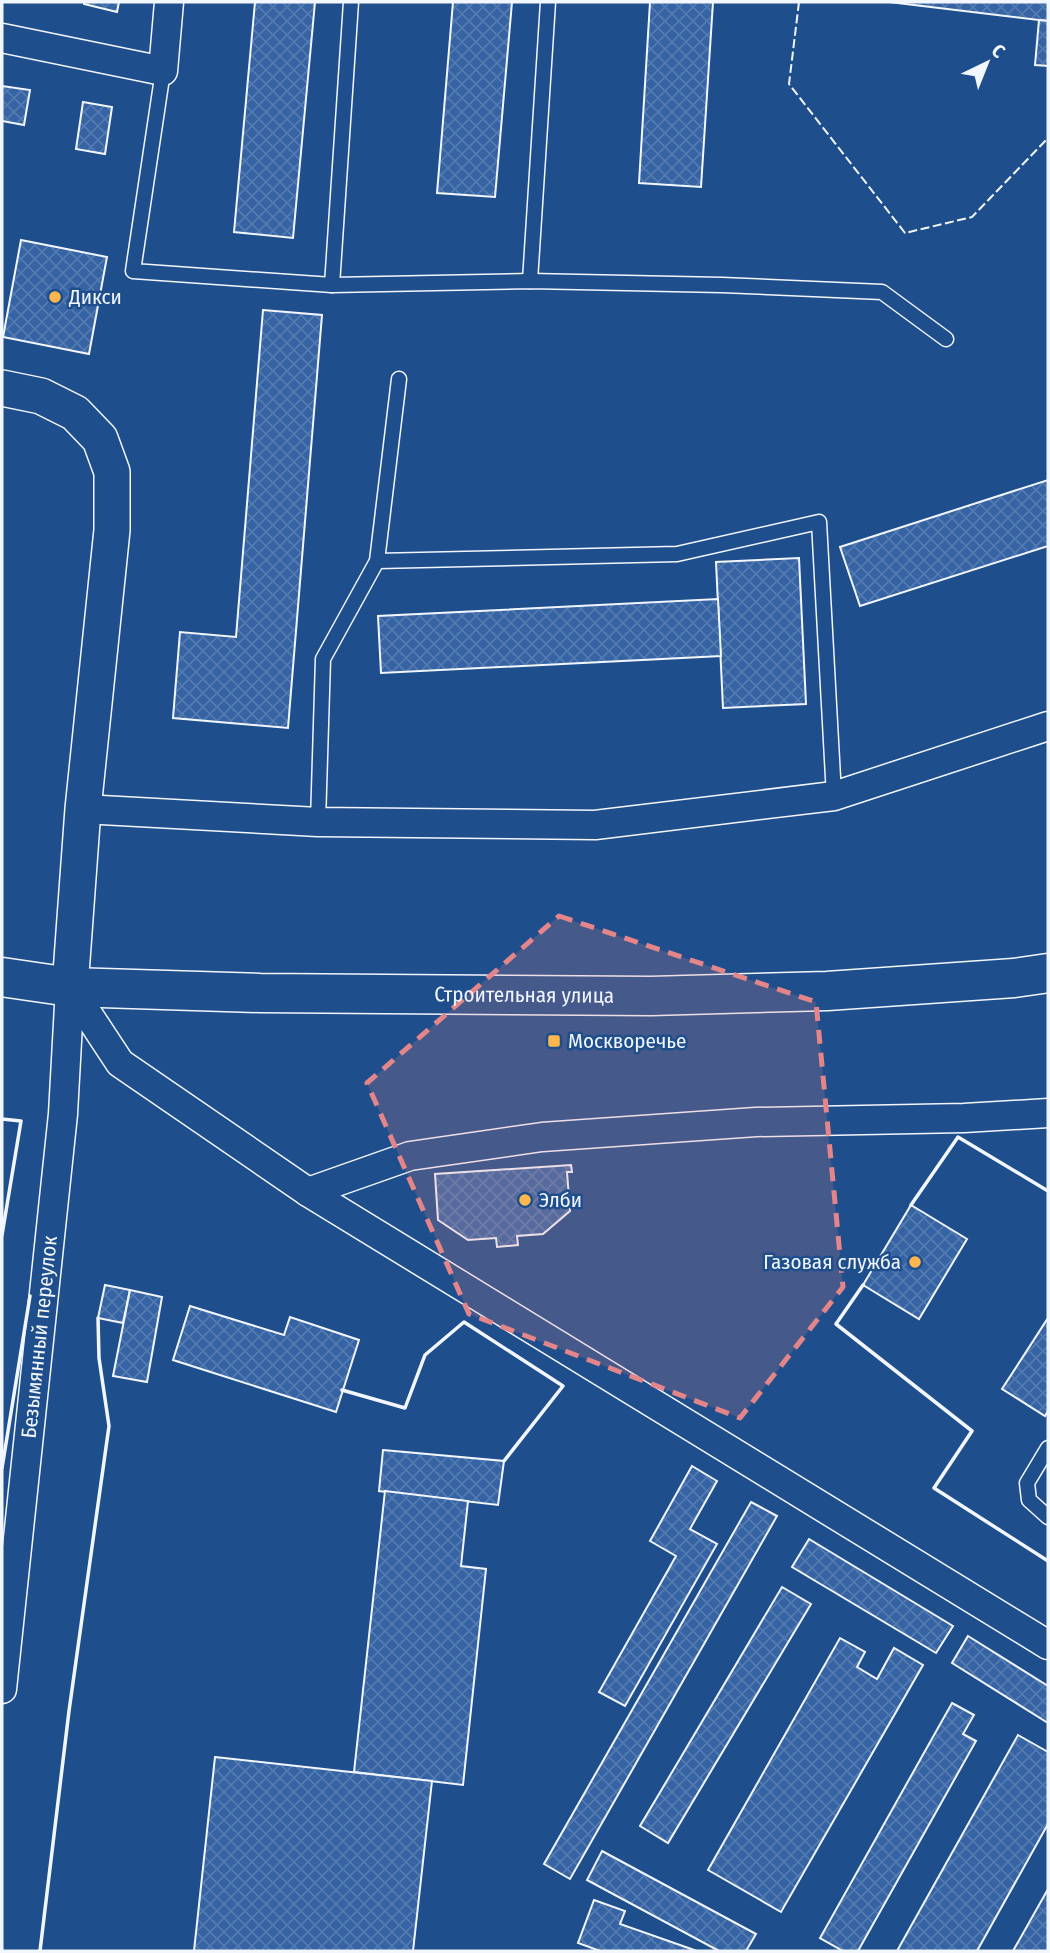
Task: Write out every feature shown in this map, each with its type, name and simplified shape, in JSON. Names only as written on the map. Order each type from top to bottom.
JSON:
[{"type":"highway","name":"Строительная улица","points":[[2,977],[70,987],[260,993],[651,996],[827,990],[1014,978],[1048,973]]},
{"type":"street","points":[[2,38],[163,71],[169,2]]},
{"type":"street","points":[[2,388],[41,396],[75,413],[100,439],[112,472],[112,530],[83,809],[70,987],[120,1063],[308,1192],[1048,1645]]},
{"type":"street","points":[[83,809],[318,821],[595,825],[834,796],[1048,726]]},
{"type":"street","name":"Безымянный переулок","points":[[2,1689],[63,1114],[70,987]]},
{"type":"street","points":[[308,1192],[410,1156],[542,1137],[756,1122],[964,1118],[1048,1113]]},
{"type":"lane","points":[[332,285],[351,2]]},
{"type":"lane","points":[[530,281],[548,2]]},
{"type":"lane","points":[[163,71],[133,271],[332,285],[530,281],[882,292],[946,339]]},
{"type":"lane","points":[[318,821],[323,659],[377,561],[398,379]]},
{"type":"lane","points":[[377,561],[677,554],[819,522],[834,796]]},
{"type":"lane","points":[[1048,1448],[1027,1483],[1030,1500],[1048,1517]]},
{"type":"highlighted area","points":[[559,916],[816,1002],[843,1287],[740,1418],[469,1314],[367,1083]]},
{"type":"building","points":[[84,2],[119,2],[117,12]]},
{"type":"building","points":[[255,2],[315,2],[293,238],[234,232]]},
{"type":"building","points":[[453,2],[512,2],[495,197],[437,193]]},
{"type":"building","points":[[650,2],[713,2],[701,187],[639,183]]},
{"type":"building","points":[[889,2],[1048,2],[1048,21],[1039,20]]},
{"type":"building","points":[[1039,20],[1048,21],[1048,66],[1035,65]]},
{"type":"building","points":[[2,86],[30,90],[24,125],[2,121]]},
{"type":"building","points":[[83,102],[112,107],[105,154],[76,149]]},
{"type":"building","name":"Дикси","points":[[21,240],[107,257],[89,354],[3,337]]},
{"type":"building","points":[[263,310],[322,315],[288,728],[173,718],[180,632],[236,637]]},
{"type":"building","points":[[1048,480],[1048,546],[860,606],[840,547]]},
{"type":"building","points":[[799,558],[806,704],[723,708],[716,562]]},
{"type":"building","points":[[718,599],[721,656],[381,673],[378,616]]},
{"type":"building","points":[[571,1165],[572,1172],[567,1172],[570,1211],[543,1234],[517,1236],[518,1245],[497,1247],[496,1238],[468,1240],[438,1220],[435,1174]]},
{"type":"building","name":"Газовая служба","points":[[911,1205],[967,1239],[919,1319],[863,1285]]},
{"type":"building","points":[[105,1285],[130,1290],[123,1323],[98,1318]]},
{"type":"building","points":[[130,1290],[162,1297],[147,1382],[113,1376]]},
{"type":"building","points":[[190,1306],[284,1335],[290,1317],[359,1340],[336,1412],[173,1360]]},
{"type":"building","points":[[1048,1318],[1048,1411],[1045,1416],[1002,1389]]},
{"type":"building","points":[[383,1450],[504,1461],[498,1505],[379,1491]]},
{"type":"building","points":[[692,1466],[717,1481],[690,1529],[717,1544],[625,1706],[599,1692],[676,1556],[650,1541]]},
{"type":"building","points":[[385,1491],[468,1501],[461,1566],[486,1569],[463,1785],[354,1772]]},
{"type":"building","points":[[751,1502],[777,1516],[570,1879],[544,1864]]},
{"type":"building","points":[[809,1539],[953,1626],[936,1653],[792,1567]]},
{"type":"building","points":[[782,1587],[811,1604],[668,1843],[640,1826]]},
{"type":"building","points":[[968,1636],[1048,1686],[1048,1723],[952,1663]]},
{"type":"building","points":[[840,1638],[865,1652],[857,1667],[877,1679],[894,1648],[923,1665],[781,1912],[708,1870]]},
{"type":"building","points":[[952,1703],[974,1715],[963,1734],[976,1741],[858,1951],[843,1951],[820,1938]]},
{"type":"building","points":[[1018,1735],[1048,1752],[1048,1824],[977,1951],[897,1951]]},
{"type":"building","points":[[215,1757],[432,1781],[413,1951],[194,1951]]},
{"type":"building","points":[[602,1851],[756,1934],[746,1951],[719,1951],[587,1880]]},
{"type":"building","points":[[1048,1889],[1048,1951],[1013,1951]]},
{"type":"building","points":[[594,1900],[625,1911],[620,1924],[697,1951],[600,1951],[578,1943]]},
{"type":"fence","points":[[799,2],[789,84],[905,233],[972,217],[1048,138]]},
{"type":"wall","points":[[2,1119],[21,1121],[2,1235]]},
{"type":"wall","points":[[911,1205],[958,1137],[1048,1191]]},
{"type":"wall","points":[[863,1285],[836,1324],[972,1431],[934,1488],[1048,1561]]},
{"type":"wall","points":[[2,1468],[30,1296]]},
{"type":"wall","points":[[40,1951],[69,1711],[109,1426],[99,1358],[98,1318]]},
{"type":"wall","points":[[342,1390],[405,1408],[425,1355],[464,1322],[563,1386],[504,1461]]},
{"type":"place","name":"Дикси","points":[[55,297]]},
{"type":"place","name":"Москворечье","points":[[554,1041]]},
{"type":"place","name":"Элби","points":[[525,1200]]},
{"type":"place","name":"Газовая служба","points":[[915,1262]]}]
